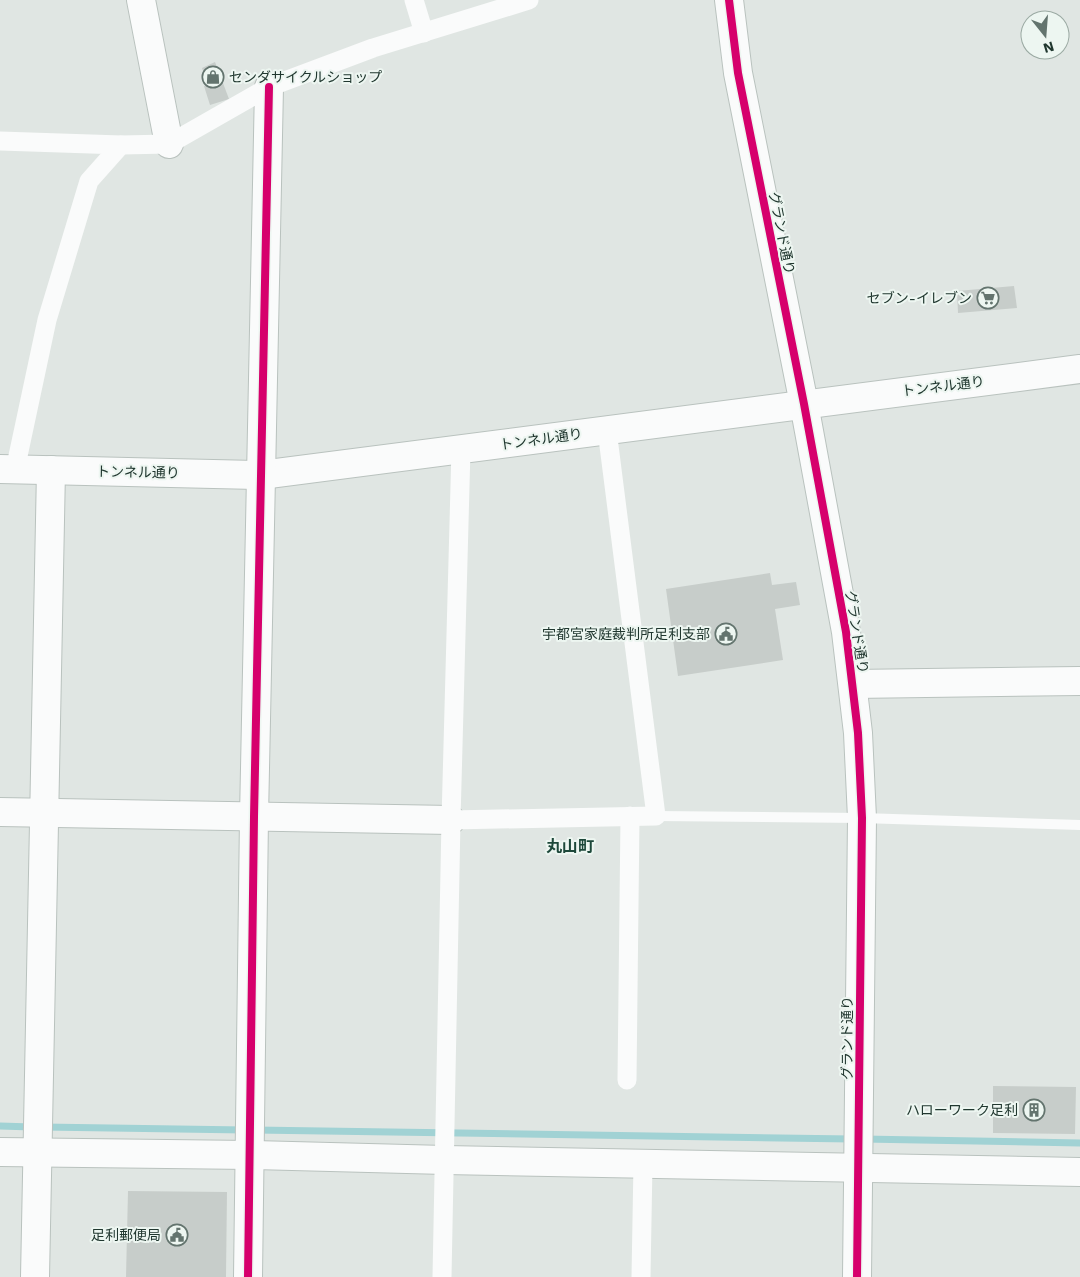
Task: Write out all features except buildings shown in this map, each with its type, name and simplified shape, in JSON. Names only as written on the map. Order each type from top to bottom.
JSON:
[{"type":"street","points":[[141,0],[169,144]]},
{"type":"street","points":[[414,0],[424,33]]},
{"type":"street","points":[[0,141],[121,145],[169,144],[269,87],[373,48],[529,0]]},
{"type":"street","name":"グランド通り","points":[[729,0],[738,73],[804,404],[846,632],[858,733],[862,818],[858,1277]]},
{"type":"street","points":[[248,1277],[260,474],[269,87]]},
{"type":"street","points":[[7,470],[47,320],[89,181],[121,145]]},
{"type":"street","name":"トンネル通り","points":[[7,470],[260,474],[1080,369]]},
{"type":"street","points":[[0,812],[451,820],[656,816],[607,430]]},
{"type":"street","points":[[442,1277],[461,449]]},
{"type":"street","points":[[35,1277],[51,470]]},
{"type":"street","points":[[853,684],[1080,681]]},
{"type":"street","points":[[627,1080],[630,816]]},
{"type":"street","points":[[0,1152],[859,1166],[1080,1172]]},
{"type":"street","points":[[641,1277],[642,1163]]},
{"type":"lane","points":[[656,816],[862,818],[1080,825]]},
{"type":"waterway","points":[[0,1126],[32,1127]]},
{"type":"waterway","points":[[43,1127],[245,1130]]},
{"type":"waterway","points":[[255,1130],[852,1139]]},
{"type":"waterway","points":[[863,1139],[1080,1143]]},
{"type":"cycle path","points":[[729,0],[738,73],[804,404],[846,632],[858,733],[862,818],[857,1277]]},
{"type":"cycle path","points":[[248,1277],[254,817],[269,87]]},
{"type":"place","name":"センダサイクルショップ","points":[[213,77]]},
{"type":"place","name":"セブン-イレブン","points":[[988,298]]},
{"type":"place","name":"宇都宮家庭裁判所足利支部","points":[[726,634]]},
{"type":"place","name":"ハローワーク足利","points":[[1034,1110]]},
{"type":"place","name":"足利郵便局","points":[[177,1235]]},
{"type":"district","name":"丸山町","points":[[570,846]]}]
